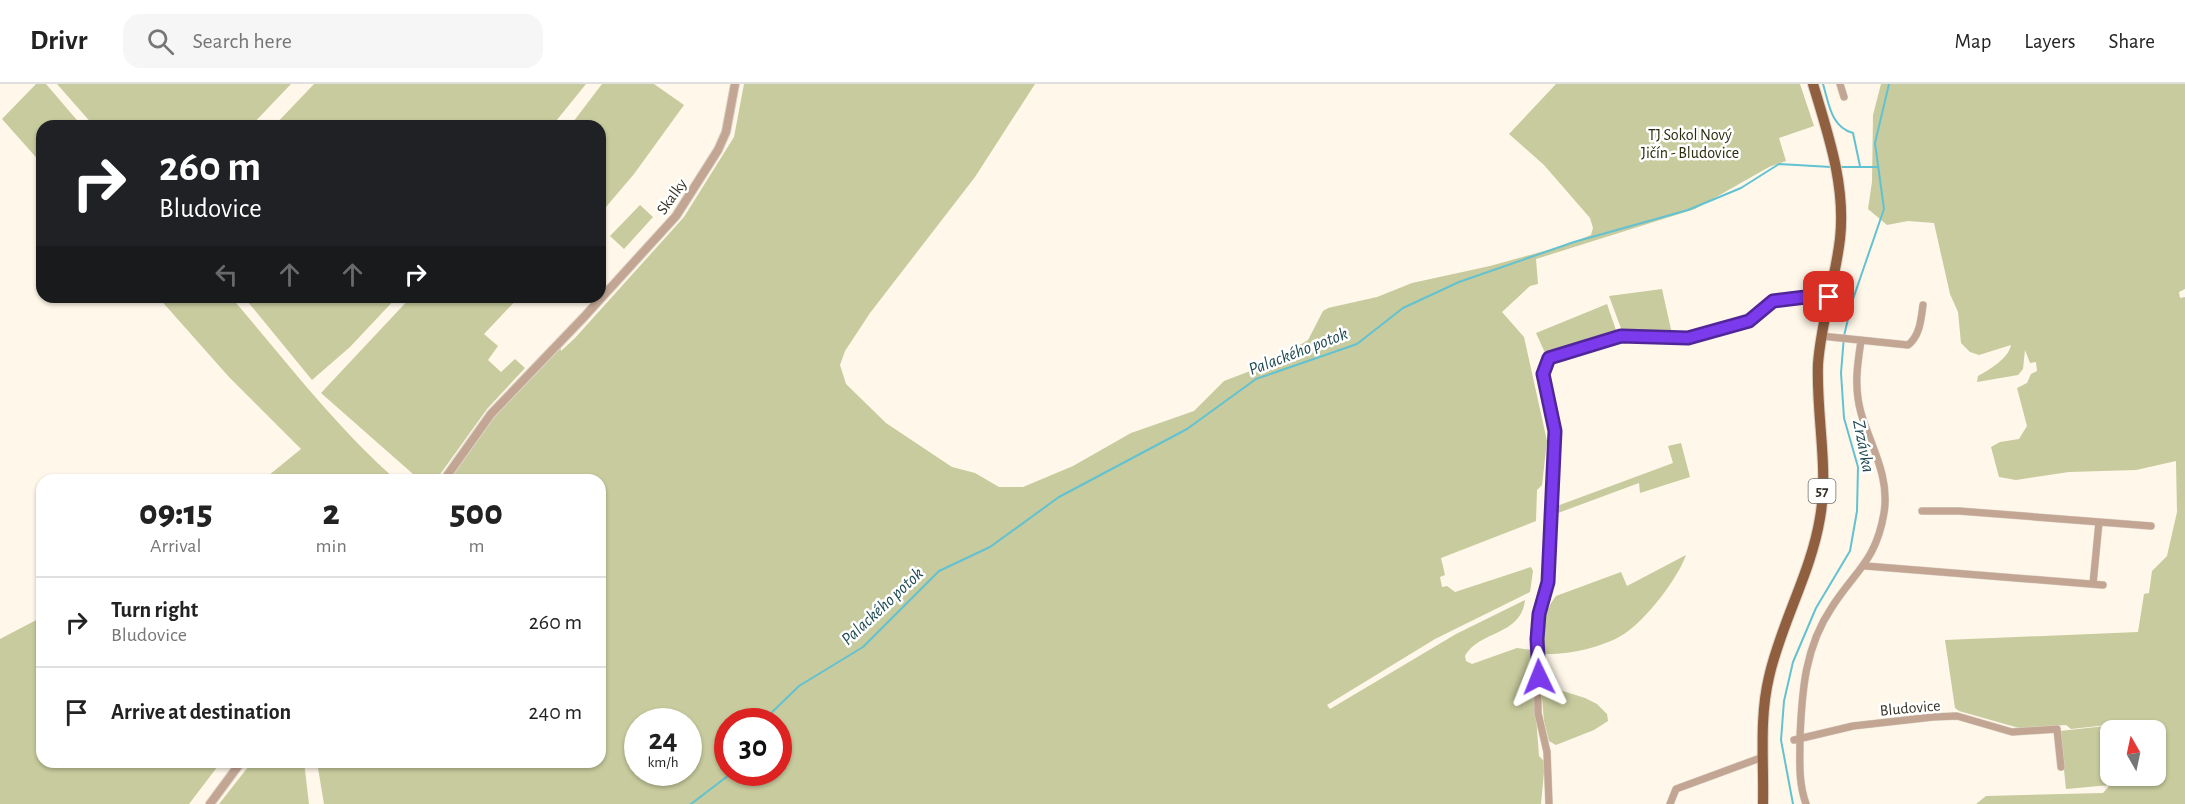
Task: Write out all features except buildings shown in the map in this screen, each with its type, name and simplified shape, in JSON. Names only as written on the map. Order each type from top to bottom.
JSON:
[{"type":"main road","name":"57","points":[[1762,804],[1768,679],[1812,548],[1821,510],[1818,385],[1821,336],[1841,226],[1837,168],[1813,84]]},
{"type":"street","name":"Skalky","points":[[606,294],[656,240],[697,186],[726,132],[735,84]]},
{"type":"street","points":[[1839,84],[1844,97]]},
{"type":"street","points":[[1548,804],[1547,752],[1538,713],[1537,639],[1539,614],[1548,582],[1555,431],[1543,374],[1545,364],[1555,355],[1621,336],[1688,338],[1749,321],[1773,301],[1814,296],[1829,297]]},
{"type":"street","name":"Skalky","points":[[448,474],[491,414],[598,303]]},
{"type":"street","points":[[1821,336],[1910,344],[1920,326],[1923,305]]},
{"type":"street","points":[[1806,804],[1798,771],[1797,740],[1803,679],[1818,630],[1832,605],[1866,566],[1879,534],[1884,512],[1885,490],[1878,455],[1861,414],[1857,396],[1858,341]]},
{"type":"street","points":[[1922,511],[1959,511],[2151,525]]},
{"type":"street","points":[[2093,584],[2099,522]]},
{"type":"street","points":[[1866,566],[2103,585]]},
{"type":"street","name":"Bludovice","points":[[1797,740],[1852,726],[1957,716],[2012,732],[2057,729],[2061,767]]},
{"type":"street","points":[[1670,804],[1676,789],[1763,757]]},
{"type":"street","points":[[210,804],[237,768]]},
{"type":"green space","points":[[36,84],[46,84],[77,120],[36,120],[36,157],[2,119]]},
{"type":"green space","points":[[57,84],[291,84],[257,120],[89,120]]},
{"type":"green space","points":[[314,84],[586,84],[557,120],[280,120]]},
{"type":"green space","points":[[602,84],[654,84],[684,105],[634,174],[606,207],[606,120],[575,120]]},
{"type":"green space","name":"TJ Sokol Nový Jičín - Bludovice","points":[[744,84],[1035,84],[975,177],[870,313],[845,351],[840,365],[846,384],[886,423],[952,467],[975,473],[999,487],[1023,487],[1073,466],[1131,433],[1194,411],[1224,381],[1271,363],[1308,340],[1323,311],[1328,308],[1377,297],[1412,283],[1490,266],[1566,245],[1591,235],[1593,228],[1590,218],[1544,165],[1509,134],[1556,84],[1800,84],[1814,126],[1779,138],[1786,161],[1769,167],[1695,209],[1536,259],[1538,284],[1530,286],[1502,312],[1524,337],[1547,441],[1542,485],[1537,490],[1536,521],[1441,558],[1445,575],[1440,577],[1442,587],[1447,586],[1455,592],[1531,567],[1533,571],[1530,592],[1435,639],[1327,705],[1330,709],[1456,634],[1525,600],[1522,612],[1516,620],[1508,627],[1480,641],[1465,656],[1466,661],[1472,664],[1517,648],[1533,650],[1535,685],[1532,684],[1531,687],[1534,691],[1539,756],[1545,762],[1541,804],[324,804],[318,768],[606,768],[606,474],[445,474],[491,414],[560,343],[561,351],[684,217],[734,137]]},
{"type":"green space","points":[[1881,84],[2185,84],[2185,289],[2179,292],[2180,298],[2185,297],[2185,804],[1976,804],[1986,796],[2103,793],[2109,786],[2166,786],[2166,720],[2100,720],[2100,726],[2071,729],[2066,725],[2019,728],[1959,711],[1955,708],[1945,640],[2138,632],[2144,594],[2149,593],[2152,571],[2167,556],[2177,512],[2176,461],[2136,470],[2069,472],[2016,480],[1999,477],[1991,447],[2000,442],[2019,439],[2027,426],[2017,388],[2027,383],[2031,374],[2037,371],[2036,362],[2030,363],[2025,350],[2023,369],[2018,375],[1977,382],[1978,376],[2003,359],[2011,345],[1979,355],[1970,352],[1961,343],[1958,312],[1950,294],[1934,223],[1908,221],[1887,225],[1868,209],[1872,182],[1873,115]]},
{"type":"green space","points":[[640,205],[653,217],[624,249],[610,236]]},
{"type":"green space","points":[[1662,289],[1672,334],[1634,329],[1622,331],[1609,296]]},
{"type":"green space","points":[[163,303],[236,303],[331,415],[389,474],[270,474],[301,449],[229,377]]},
{"type":"green space","points":[[249,303],[391,303],[350,347],[312,380]]},
{"type":"green space","points":[[405,303],[513,303],[484,334],[498,346],[488,360],[501,372],[515,359],[525,368],[487,409],[440,474],[413,474],[321,393]]},
{"type":"green space","points":[[1607,304],[1617,333],[1546,355],[1536,333]]},
{"type":"green space","points":[[1681,443],[1690,477],[1640,493],[1639,483],[1558,513],[1557,506],[1673,463],[1668,446]]},
{"type":"green space","points":[[1686,555],[1660,598],[1633,628],[1616,639],[1586,649],[1544,654],[1541,640],[1543,624],[1548,608],[1556,596],[1621,572],[1627,586]]},
{"type":"green space","points":[[36,620],[36,768],[216,768],[189,804],[0,804],[0,639]]},
{"type":"green space","points":[[1547,686],[1597,704],[1607,714],[1608,721],[1594,730],[1556,745],[1549,741],[1544,721],[1541,687]]},
{"type":"green space","points":[[2100,727],[2100,786],[2066,789],[2060,731]]},
{"type":"green space","points":[[247,768],[305,768],[309,804],[219,804]]},
{"type":"waterway","points":[[1823,84],[1835,120],[1840,126],[1853,133],[1860,166]]},
{"type":"waterway","name":"Zrzávka","points":[[1793,804],[1781,740],[1784,701],[1793,662],[1816,608],[1850,551],[1857,511],[1858,467],[1844,418],[1841,373],[1844,336],[1852,302],[1884,209],[1875,143],[1889,84]]},
{"type":"waterway","name":"Palackého potok","points":[[776,708],[799,686],[863,647],[939,571],[990,547],[1059,497],[1187,429],[1256,379],[1357,344],[1403,308],[1459,282],[1574,242],[1688,210],[1741,188],[1779,164],[1831,167]]},
{"type":"waterway","name":"Palackého potok","points":[[1840,167],[1877,167]]},
{"type":"waterway","name":"Palackého potok","points":[[691,804],[715,786]]},
{"type":"route","points":[[1539,677],[1537,639],[1539,614],[1548,582],[1555,431],[1543,374],[1549,358],[1621,336],[1688,338],[1749,321],[1773,301],[1814,296],[1829,297]]}]
